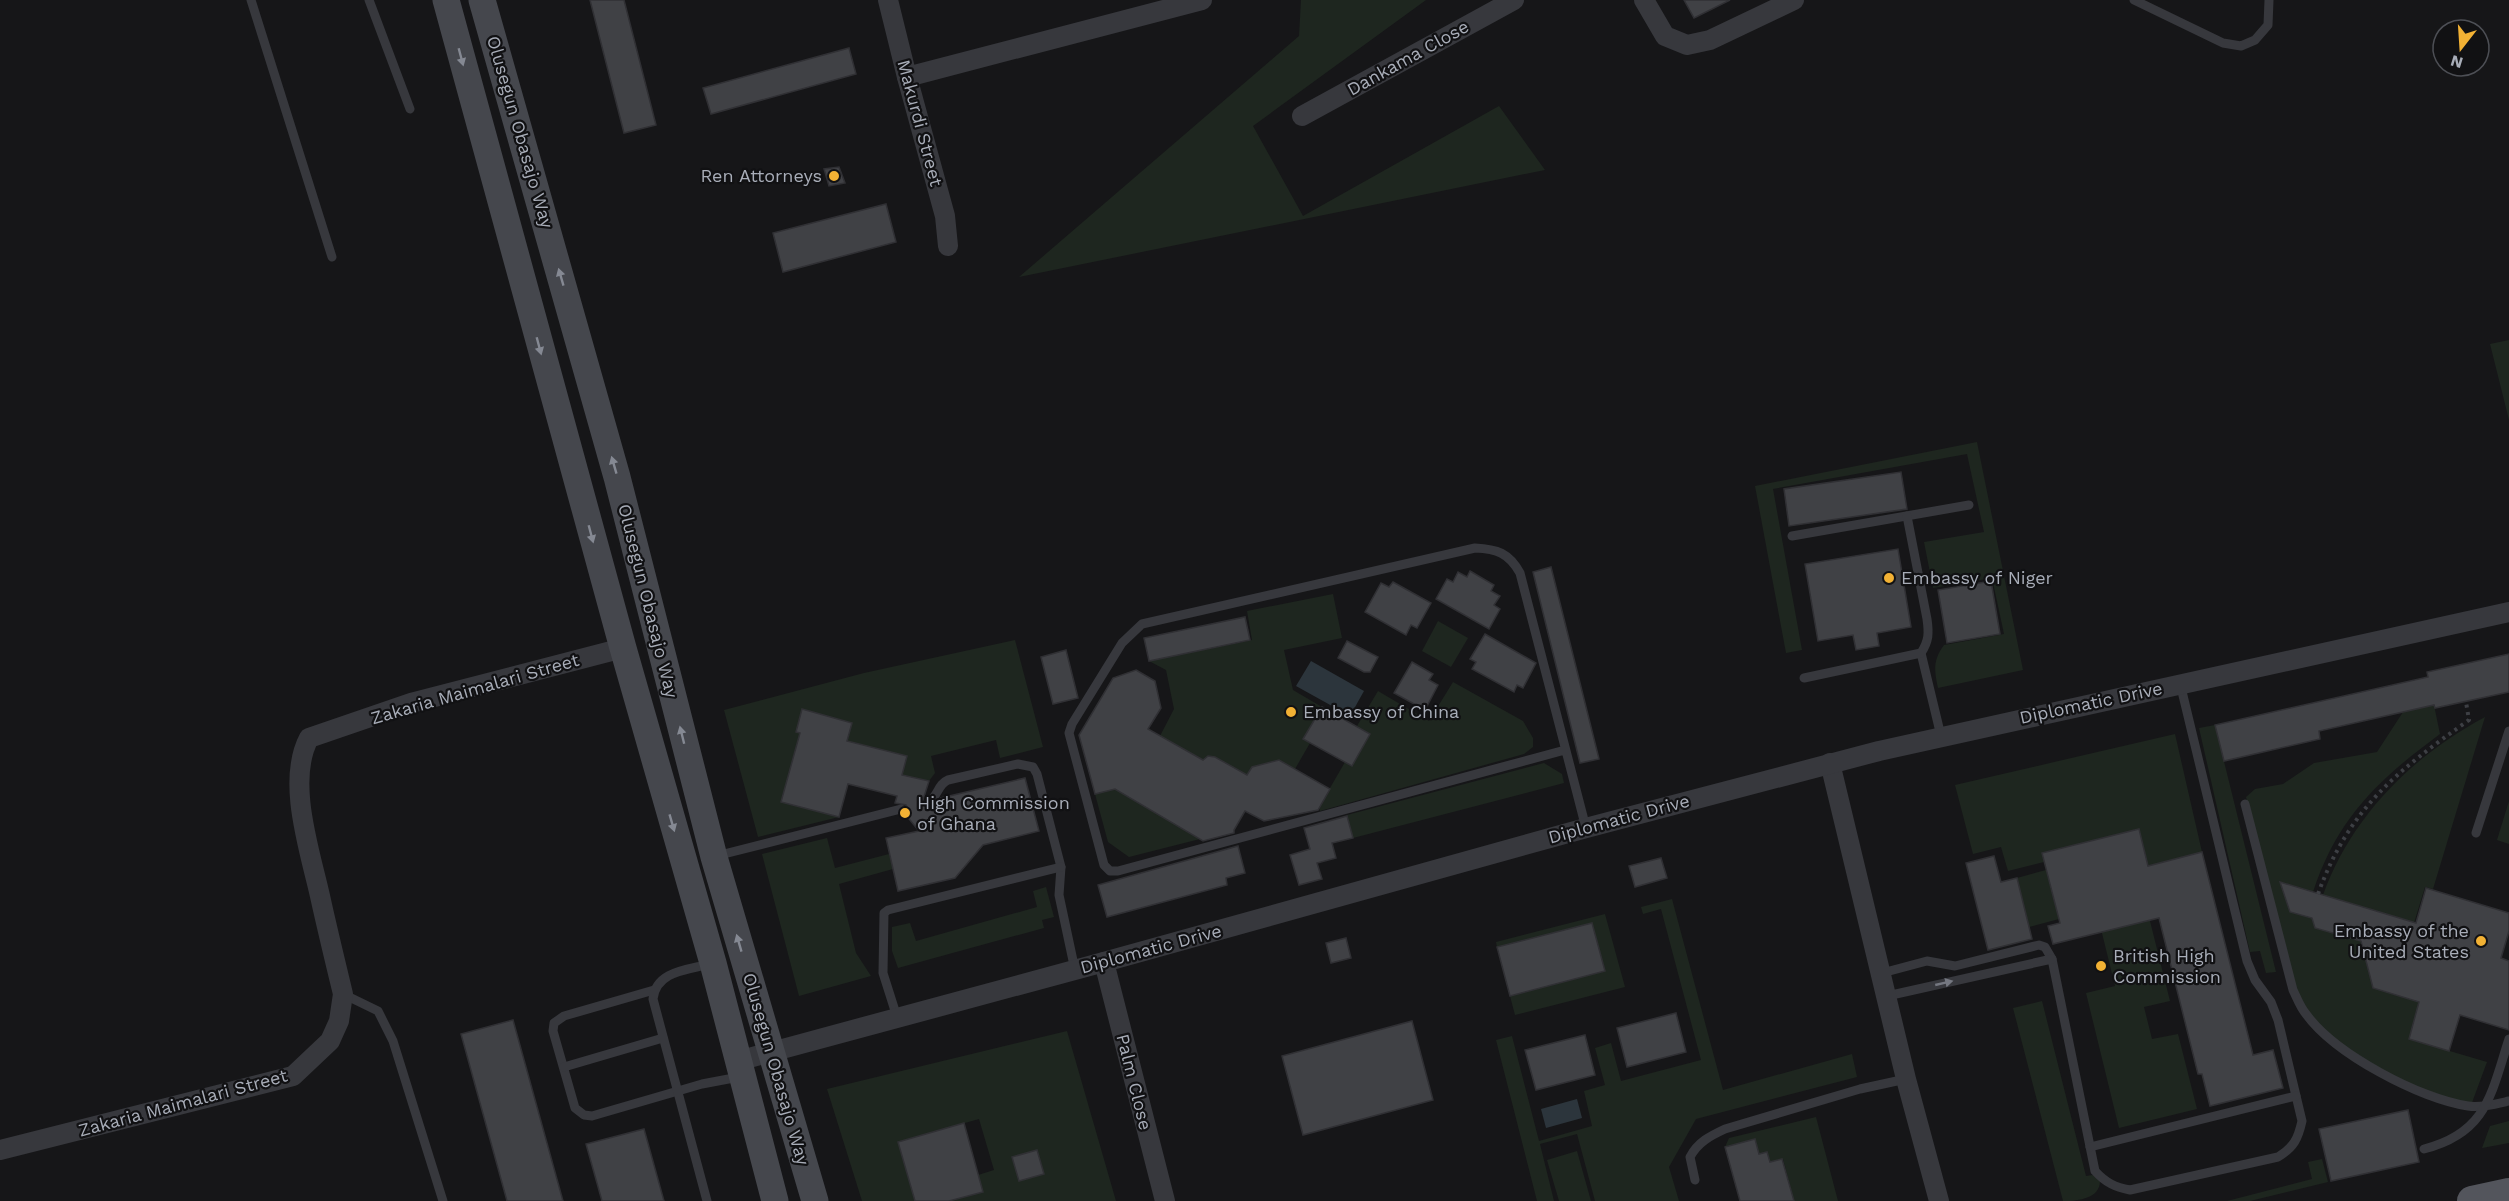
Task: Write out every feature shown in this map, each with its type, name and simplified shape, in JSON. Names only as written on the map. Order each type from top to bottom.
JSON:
[{"type":"main road","name":"Olusegun Obasajo Way","points":[[446,0],[623,648],[713,963],[775,1201]]},
{"type":"main road","name":"Olusegun Obasajo Way","points":[[482,0],[617,477],[714,857],[815,1201]]},
{"type":"main road","points":[[662,785],[693,779]]},
{"type":"main road","points":[[2472,1201],[2509,1193]]},
{"type":"street","name":"Makurdi Street","points":[[888,0],[945,216],[948,246]]},
{"type":"street","points":[[907,77],[1202,0]]},
{"type":"street","name":"Dankama Close","points":[[1302,116],[1514,0]]},
{"type":"street","points":[[1644,0],[1665,36],[1687,45],[1699,44],[1794,0]]},
{"type":"street","name":"Diplomatic Drive","points":[[739,1068],[770,1052],[1830,763],[1941,736],[2509,612]]},
{"type":"street","name":"Zakaria Maimalari Street","points":[[0,1150],[293,1076],[330,1041],[339,1021],[343,994],[303,822],[299,780],[304,748],[309,738],[411,703],[623,648]]},
{"type":"street","points":[[1830,763],[1906,1079],[1939,1201]]},
{"type":"street","name":"Palm Close","points":[[1104,962],[1165,1201]]},
{"type":"lane","points":[[252,0],[332,257]]},
{"type":"lane","points":[[369,0],[410,109]]},
{"type":"lane","points":[[2134,0],[2223,43],[2241,46],[2255,40],[2268,25],[2269,0]]},
{"type":"lane","points":[[1792,536],[1969,505]]},
{"type":"lane","points":[[1804,678],[1921,652],[1927,645],[1929,635],[1907,516]]},
{"type":"lane","points":[[1565,750],[1118,872],[1110,871],[1104,865],[1070,733],[1072,724],[1122,643],[1130,632],[1142,624],[1475,548],[1502,553],[1513,560],[1520,573],[1586,828]]},
{"type":"lane","points":[[1921,652],[1941,736]]},
{"type":"lane","points":[[1882,973],[1927,960],[1955,966],[2039,945],[2045,947],[2052,959],[2095,1171],[2105,1182],[2130,1190],[2278,1157],[2291,1149],[2298,1138],[2302,1121],[2278,1020],[2271,1002],[2255,980],[2247,961],[2180,684]]},
{"type":"lane","points":[[2476,833],[2508,736]]},
{"type":"lane","points":[[929,802],[948,780],[1018,764],[1033,767],[1037,774],[1061,867],[1059,895],[1075,970]]},
{"type":"lane","points":[[2245,804],[2293,990],[2306,1015],[2341,1048],[2377,1071],[2446,1101],[2469,1107],[2509,1101]]},
{"type":"lane","points":[[714,857],[901,809]]},
{"type":"lane","points":[[897,1017],[883,972],[884,914],[888,910],[1061,867]]},
{"type":"lane","points":[[1887,996],[2052,959]]},
{"type":"lane","points":[[707,1201],[653,999],[654,990],[660,980],[713,963]]},
{"type":"lane","points":[[654,990],[564,1016],[554,1023],[553,1031],[575,1108],[584,1115],[592,1116],[678,1092],[739,1068]]},
{"type":"lane","points":[[343,994],[378,1011],[393,1041],[443,1201]]},
{"type":"lane","points":[[564,1067],[663,1038]]},
{"type":"lane","points":[[2424,1149],[2445,1144],[2457,1138],[2487,1106],[2509,1039]]},
{"type":"lane","points":[[1695,1180],[1690,1157],[1700,1142],[1713,1134],[1860,1089],[1906,1079]]},
{"type":"lane","points":[[2090,1147],[2296,1096]]},
{"type":"path","points":[[2318,894],[2332,858],[2358,815],[2400,771],[2469,720],[2466,702]]},
{"type":"shaded area","points":[[1301,0],[1426,0],[1253,126],[1303,216],[1499,106],[1545,170],[1019,277],[1299,36]]},
{"type":"shaded area","points":[[2509,340],[2509,420],[2490,344]]},
{"type":"shaded area","points":[[1977,442],[2023,670],[1938,688],[1935,665],[1944,645],[2004,634],[1992,578],[1933,588],[1924,542],[1984,532],[1967,454],[1773,489],[1802,650],[1786,653],[1755,486]]},
{"type":"shaded area","points":[[1333,594],[1342,638],[1284,650],[1293,690],[1322,707],[1303,739],[1310,743],[1295,769],[1279,760],[1252,767],[1247,775],[1215,757],[1208,756],[1203,760],[1160,736],[1174,709],[1166,670],[1149,661],[1252,640],[1247,611]]},
{"type":"shaded area","points":[[1438,621],[1468,638],[1451,667],[1422,651]]},
{"type":"shaded area","points":[[1015,640],[1043,747],[1000,758],[996,740],[931,756],[935,773],[929,781],[902,775],[906,756],[851,742],[843,774],[792,762],[782,802],[839,817],[758,837],[724,710],[864,673]],"holes":[[[803,710],[852,723],[846,746],[797,732]]]},
{"type":"shaded area","points":[[1311,661],[1364,691],[1350,716],[1296,686]]},
{"type":"shaded area","points":[[1453,682],[1523,721],[1533,738],[1533,747],[1524,754],[1320,811],[1319,807],[1345,762],[1352,766],[1370,734],[1357,726],[1378,691],[1429,721]]},
{"type":"shaded area","points":[[2434,705],[2440,734],[2379,784],[2363,802],[2335,842],[2313,892],[2281,883],[2290,912],[2312,918],[2315,928],[2361,941],[2373,988],[2419,1002],[2409,1039],[2487,1062],[2470,1108],[2405,1084],[2339,1044],[2298,1004],[2246,797],[2255,789],[2283,784],[2314,763],[2377,752],[2403,712]]},
{"type":"shaded area","points":[[2485,717],[2433,889],[2425,887],[2414,923],[2323,895],[2350,840],[2387,791],[2433,750]]},
{"type":"shaded area","points":[[2215,725],[2276,972],[2266,973],[2260,951],[2250,952],[2199,728]]},
{"type":"shaded area","points":[[2175,734],[2202,852],[2148,866],[2139,829],[2042,853],[2044,862],[2008,871],[2001,847],[1973,854],[1955,785]]},
{"type":"shaded area","points":[[1544,763],[1562,774],[1564,783],[1353,838],[1347,815]]},
{"type":"shaded area","points":[[1115,789],[1200,839],[1129,857],[1108,842],[1095,794]]},
{"type":"shaded area","points":[[2509,801],[2509,844],[2497,840]]},
{"type":"shaded area","points":[[827,838],[835,868],[889,854],[893,869],[839,884],[856,953],[871,976],[799,996],[762,854]]},
{"type":"shaded area","points":[[2046,870],[2059,919],[2029,927],[2017,878]]},
{"type":"shaded area","points":[[1046,887],[1054,917],[1042,920],[1044,928],[898,968],[892,951],[892,927],[910,923],[916,941],[1037,907],[1033,891]]},
{"type":"shaded area","points":[[1672,899],[1723,1090],[1852,1054],[1857,1077],[1696,1119],[1669,1167],[1679,1201],[1595,1201],[1577,1134],[1540,1144],[1554,1201],[1537,1201],[1496,1040],[1512,1036],[1539,1141],[1592,1126],[1584,1091],[1605,1085],[1595,1048],[1611,1043],[1621,1081],[1701,1060],[1661,909],[1643,914],[1641,907]]},
{"type":"shaded area","points":[[1605,914],[1625,987],[1515,1015],[1510,996],[1605,971],[1592,923],[1497,947],[1496,942]]},
{"type":"shaded area","points":[[2149,917],[2170,1001],[2144,1007],[2152,1039],[2178,1034],[2197,1109],[2119,1128],[2086,993],[2115,986],[2101,929]]},
{"type":"shaded area","points":[[2042,1001],[2086,1176],[2099,1174],[2099,1188],[2084,1199],[2063,1201],[2013,1008]]},
{"type":"shaded area","points":[[1067,1031],[1116,1201],[949,1201],[982,1192],[978,1175],[994,1170],[979,1119],[898,1142],[915,1201],[862,1201],[827,1089]],"holes":[[[1037,1150],[1044,1174],[1019,1181]]]},
{"type":"shaded area","points":[[1577,1099],[1582,1118],[1546,1128],[1541,1109]]},
{"type":"shaded area","points":[[1816,1117],[1838,1201],[1794,1201],[1783,1159],[1770,1162],[1767,1152],[1759,1154],[1755,1139],[1725,1147],[1729,1138]]},
{"type":"shaded area","points":[[2509,1121],[2509,1143],[2482,1148],[2490,1126]]},
{"type":"shaded area","points":[[1577,1151],[1591,1201],[1559,1201],[1547,1160]]},
{"type":"shaded area","points":[[2322,1159],[2328,1182],[2250,1201],[2227,1201],[2312,1179],[2308,1162]]},
{"type":"building","points":[[590,0],[624,0],[656,125],[624,133]]},
{"type":"building","points":[[1684,0],[1730,0],[1694,18]]},
{"type":"building","points":[[849,48],[856,74],[711,114],[703,88]]},
{"type":"building","name":"Ren Attorneys","points":[[839,167],[845,183],[829,186],[824,169]]},
{"type":"building","points":[[886,204],[896,242],[783,272],[773,233]]},
{"type":"building","points":[[1901,472],[1907,509],[1789,526],[1784,489]]},
{"type":"building","points":[[1898,549],[1911,627],[1877,633],[1879,646],[1856,650],[1853,635],[1818,641],[1805,564]]},
{"type":"building","points":[[1551,567],[1599,759],[1580,763],[1533,572]]},
{"type":"building","points":[[1470,571],[1494,585],[1491,591],[1500,596],[1494,605],[1500,609],[1489,629],[1436,599],[1447,579],[1453,582],[1458,572],[1467,577]]},
{"type":"building","points":[[1991,581],[2000,634],[1947,643],[1938,590]]},
{"type":"building","points":[[1393,582],[1431,603],[1417,628],[1411,625],[1406,635],[1365,612],[1381,583],[1389,587]]},
{"type":"building","points":[[1245,617],[1250,640],[1149,661],[1144,638]]},
{"type":"building","points":[[1485,634],[1536,663],[1523,688],[1517,685],[1514,692],[1472,669],[1476,662],[1470,659]]},
{"type":"building","points":[[1347,641],[1378,657],[1370,672],[1364,672],[1338,658]]},
{"type":"building","points":[[1066,650],[1078,698],[1053,704],[1041,657]]},
{"type":"building","points":[[2509,654],[2509,692],[2435,708],[2434,705],[2319,731],[2320,739],[2224,761],[2215,725],[2428,677],[2427,672]]},
{"type":"building","points":[[1412,662],[1433,674],[1429,680],[1438,685],[1425,710],[1394,693]]},
{"type":"building","points":[[1136,670],[1155,681],[1161,708],[1148,729],[1203,760],[1208,756],[1215,757],[1247,775],[1252,767],[1279,760],[1330,789],[1318,810],[1264,821],[1245,811],[1234,833],[1203,841],[1115,789],[1095,794],[1079,735],[1113,678]]},
{"type":"building","points":[[1322,707],[1370,734],[1352,766],[1303,739]]},
{"type":"building","points":[[802,709],[852,723],[847,741],[907,756],[902,775],[929,781],[922,803],[927,808],[933,807],[941,798],[1025,778],[1039,831],[983,845],[955,878],[898,891],[886,838],[919,831],[905,814],[908,810],[906,805],[895,803],[897,796],[848,784],[839,817],[781,802],[800,733],[796,732]]},
{"type":"building","points":[[1347,816],[1353,838],[1332,843],[1336,858],[1317,863],[1322,879],[1299,885],[1290,855],[1310,849],[1304,828]]},
{"type":"building","points":[[2139,829],[2148,866],[2202,852],[2253,1055],[2273,1050],[2283,1088],[2210,1106],[2202,1074],[2198,1074],[2159,918],[2053,944],[2048,926],[2060,923],[2042,853]]},
{"type":"building","points":[[1238,846],[1245,873],[1226,878],[1227,885],[1107,917],[1098,885]]},
{"type":"building","points":[[1994,856],[2001,882],[2017,878],[2032,939],[1988,950],[1966,863]]},
{"type":"building","points":[[1661,858],[1667,878],[1635,887],[1629,866]]},
{"type":"building","points":[[2280,882],[2416,923],[2426,888],[2509,913],[2509,931],[2501,958],[2509,961],[2509,1030],[2460,1015],[2449,1051],[2409,1039],[2419,1002],[2373,988],[2361,941],[2315,928],[2312,918],[2290,912]]},
{"type":"building","points":[[1592,923],[1605,971],[1510,996],[1497,947]]},
{"type":"building","points":[[1346,938],[1351,958],[1331,963],[1326,943]]},
{"type":"building","points":[[1676,1013],[1686,1052],[1627,1067],[1617,1028]]},
{"type":"building","points":[[513,1020],[563,1201],[507,1201],[461,1034]]},
{"type":"building","points":[[1412,1021],[1433,1100],[1303,1135],[1282,1056]]},
{"type":"building","points":[[1585,1035],[1595,1075],[1536,1090],[1525,1050]]},
{"type":"building","points":[[2408,1110],[2419,1162],[2331,1181],[2319,1129]]},
{"type":"building","points":[[964,1123],[983,1192],[949,1201],[915,1201],[898,1142]]},
{"type":"building","points":[[644,1129],[664,1201],[602,1201],[586,1144]]},
{"type":"building","points":[[1755,1139],[1759,1154],[1767,1152],[1770,1162],[1782,1159],[1794,1201],[1740,1201],[1725,1147]]},
{"type":"building","points":[[1037,1150],[1044,1174],[1019,1181],[1012,1157]]},
{"type":"place","name":"Ren Attorneys","points":[[834,176]]},
{"type":"place","name":"Embassy of Niger","points":[[1889,578]]},
{"type":"place","name":"Embassy of China","points":[[1291,712]]},
{"type":"place","name":"High Commission of Ghana","points":[[905,813]]},
{"type":"place","name":"Embassy of the United States","points":[[2481,941]]},
{"type":"place","name":"British High Commission","points":[[2101,966]]}]
